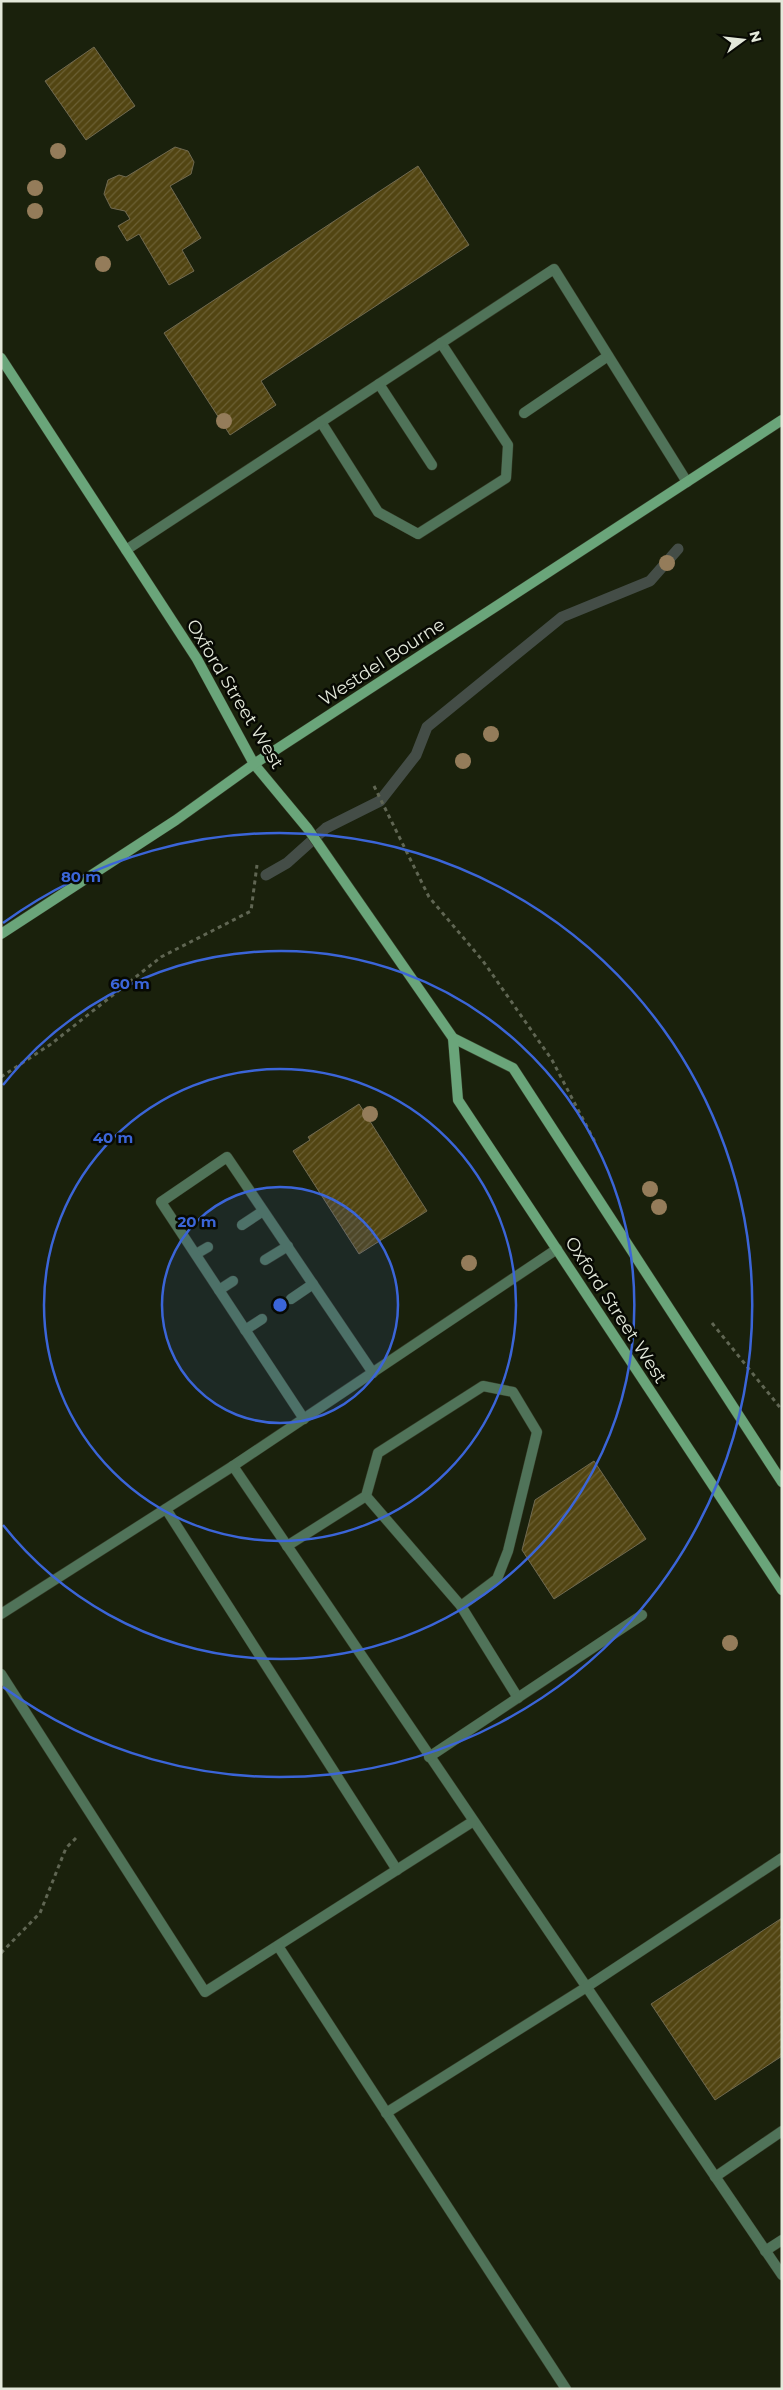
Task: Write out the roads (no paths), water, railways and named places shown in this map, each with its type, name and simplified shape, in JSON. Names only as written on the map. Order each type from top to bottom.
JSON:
[{"type":"main road","name":"Oxford Street West","points":[[1,358],[197,659],[254,764],[308,828],[453,1038],[513,1068],[782,1482]]},
{"type":"main road","name":"Westdel Bourne","points":[[1,934],[176,820],[254,764],[782,420]]},
{"type":"main road","name":"Oxford Street West","points":[[453,1038],[458,1100],[782,1590]]},
{"type":"lane","points":[[126,550],[554,269],[686,482]]},
{"type":"lane","points":[[320,422],[378,512],[418,534],[506,478],[508,445],[441,343]]},
{"type":"lane","points":[[524,413],[608,356]]},
{"type":"lane","points":[[380,384],[432,465]]},
{"type":"lane","points":[[304,1420],[161,1202],[227,1157],[373,1373]]},
{"type":"lane","points":[[242,1225],[263,1211]]},
{"type":"lane","points":[[265,1260],[288,1246]]},
{"type":"lane","points":[[196,1254],[208,1247]]},
{"type":"lane","points":[[1,1614],[304,1420],[557,1249]]},
{"type":"lane","points":[[219,1290],[233,1281]]},
{"type":"lane","points":[[291,1299],[314,1284]]},
{"type":"lane","points":[[245,1330],[262,1319]]},
{"type":"lane","points":[[287,1546],[366,1496],[378,1453],[483,1386],[513,1392],[537,1432],[508,1551],[498,1579],[461,1606]]},
{"type":"lane","points":[[233,1466],[472,1822],[782,2275]]},
{"type":"lane","points":[[366,1496],[461,1606],[518,1698]]},
{"type":"lane","points":[[166,1509],[396,1870]]},
{"type":"lane","points":[[429,1758],[642,1615]]},
{"type":"lane","points":[[1,1674],[205,1992],[472,1822]]},
{"type":"lane","points":[[386,2113],[586,1988],[782,1858]]},
{"type":"lane","points":[[278,1946],[566,2389]]},
{"type":"lane","points":[[715,2177],[782,2131]]},
{"type":"lane","points":[[765,2251],[782,2240]]},
{"type":"waterway","points":[[266,875],[287,863],[326,828],[380,801],[416,755],[427,727],[562,617],[650,581],[678,549]]}]
